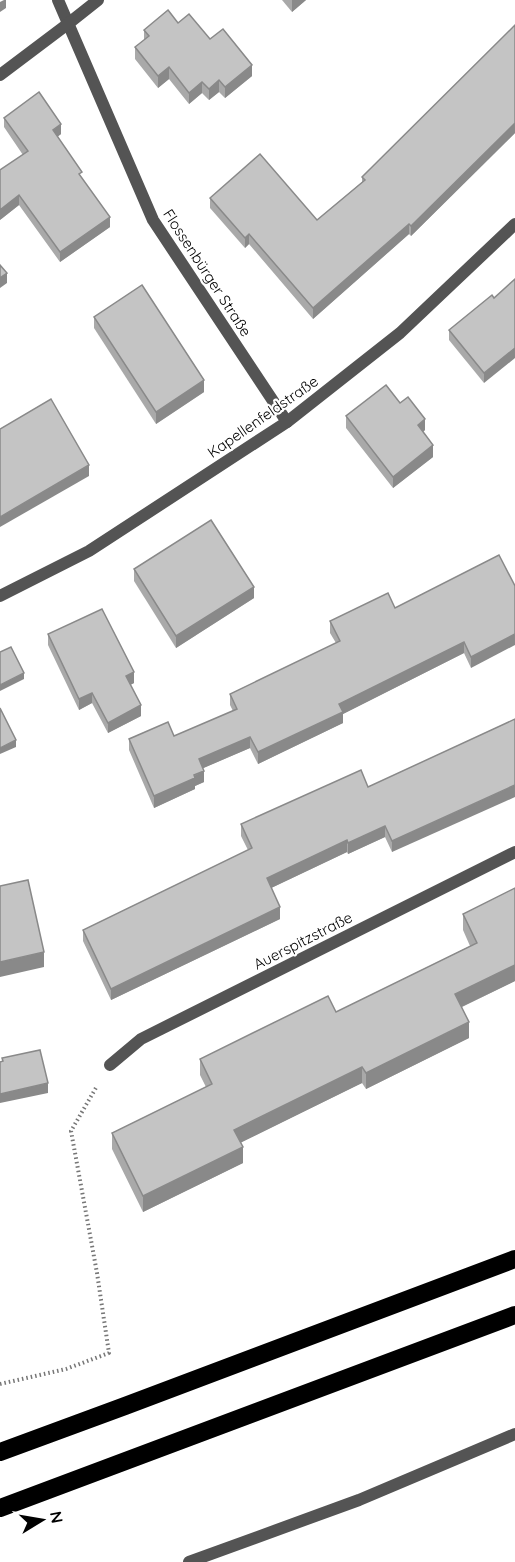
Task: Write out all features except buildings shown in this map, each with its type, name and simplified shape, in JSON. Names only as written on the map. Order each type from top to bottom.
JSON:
[{"type":"highway","points":[[0,1452],[515,1259]]},
{"type":"highway","points":[[0,1508],[515,1315]]},
{"type":"street","name":"Flossenbürger Straße","points":[[58,0],[153,220],[287,422]]},
{"type":"street","points":[[0,75],[98,0]]},
{"type":"street","name":"Kapellenfeldstraße","points":[[0,596],[89,551],[287,422],[400,333],[515,224]]},
{"type":"street","name":"Auerspitzstraße","points":[[110,1065],[141,1039],[515,852]]},
{"type":"street","points":[[189,1562],[359,1500],[515,1434]]},
{"type":"path","points":[[0,1384],[66,1369],[109,1353],[71,1131],[110,1065]]}]
